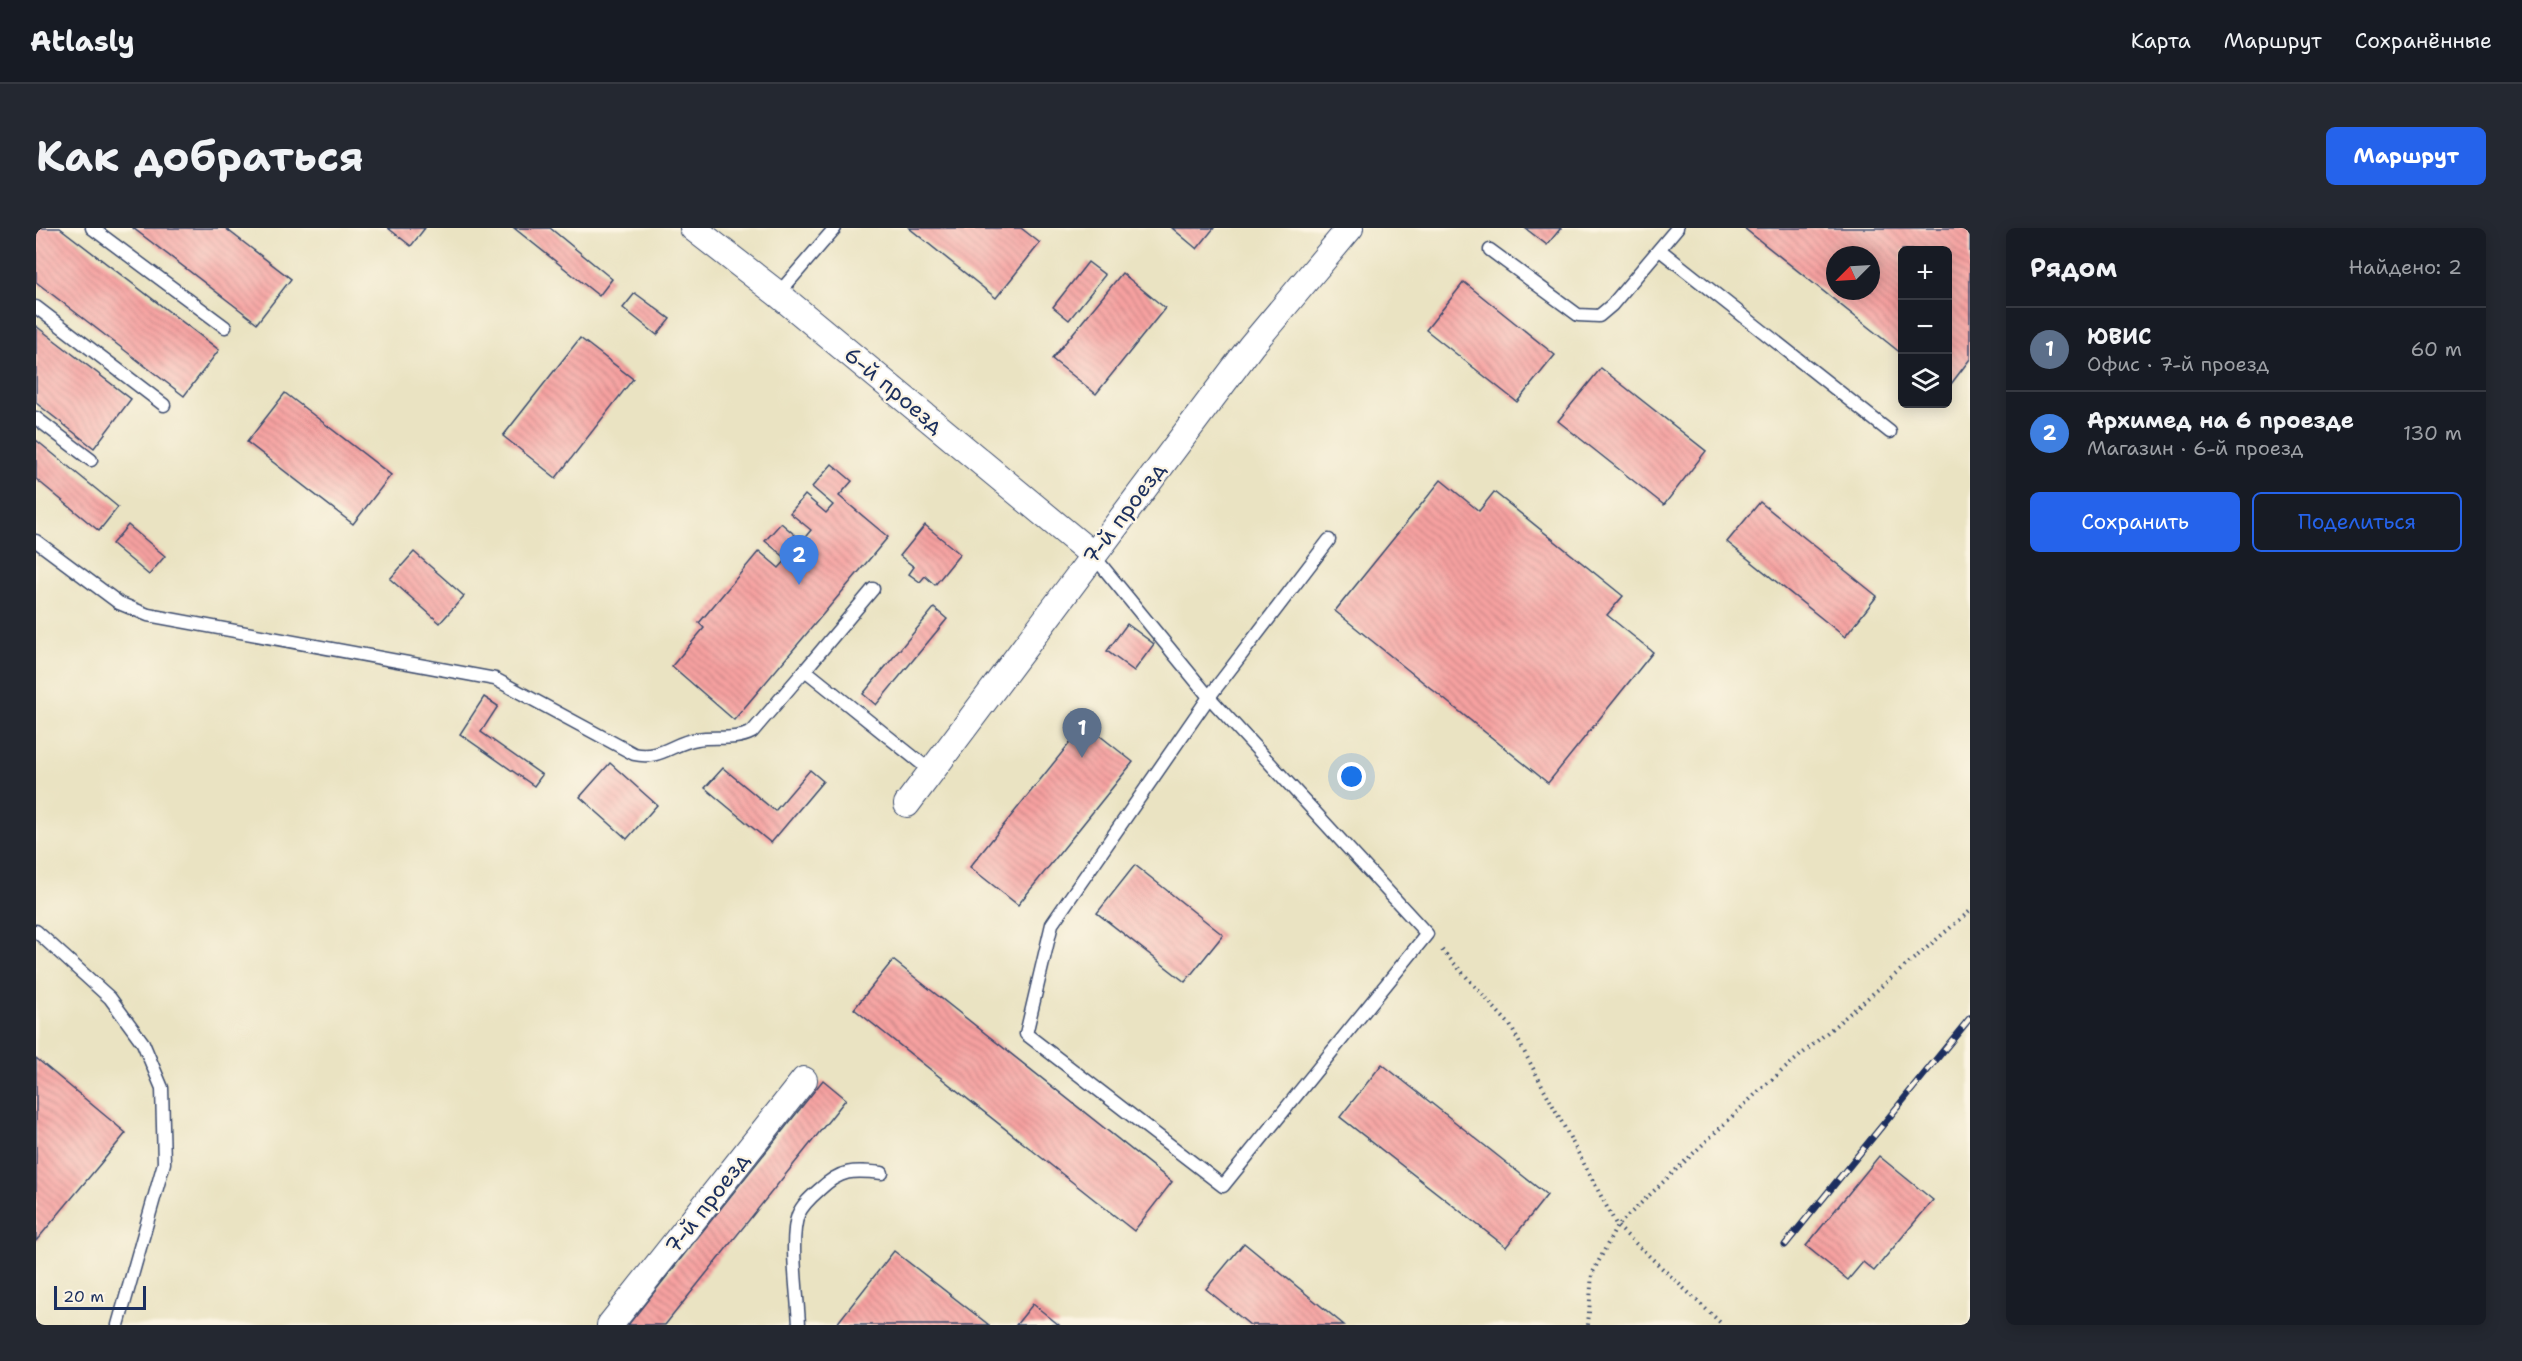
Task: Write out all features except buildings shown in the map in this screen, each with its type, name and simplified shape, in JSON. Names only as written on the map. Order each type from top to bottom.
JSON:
[{"type":"street","name":"6-й проезд","points":[[693,228],[778,294],[1093,555]]},
{"type":"street","name":"7-й проезд","points":[[907,804],[1251,346],[1350,228]]},
{"type":"street","name":"7-й проезд","points":[[610,1325],[804,1080]]},
{"type":"lane","points":[[92,228],[225,327]]},
{"type":"lane","points":[[778,294],[835,228]]},
{"type":"lane","points":[[1490,250],[1578,315],[1599,316],[1612,305],[1677,228]]},
{"type":"lane","points":[[1660,250],[1890,432]]},
{"type":"lane","points":[[36,307],[164,405]]},
{"type":"lane","points":[[36,418],[91,460]]},
{"type":"lane","points":[[36,540],[119,603],[148,615],[495,679],[634,754],[647,757],[695,739],[743,737],[752,732],[873,589]]},
{"type":"lane","points":[[1093,555],[1209,697],[1427,934],[1223,1186],[1026,1034],[1052,924],[1209,697],[1329,540]]},
{"type":"lane","points":[[806,670],[932,772]]},
{"type":"lane","points":[[36,932],[110,999],[143,1044],[162,1088],[164,1163],[118,1325]]},
{"type":"lane","points":[[799,1325],[795,1235],[799,1214],[809,1198],[839,1173],[856,1170],[882,1173]]},
{"type":"path","points":[[1588,1325],[1592,1274],[1617,1226],[1762,1088],[1970,911]]},
{"type":"path","points":[[1427,934],[1510,1025],[1617,1226],[1723,1325]]},
{"type":"railway","points":[[1785,1245],[1970,1018]]},
{"type":"place","name":"Архимед на 6 проезде","points":[[799,585]]},
{"type":"place","name":"ЮВИС","points":[[1082,758]]}]
